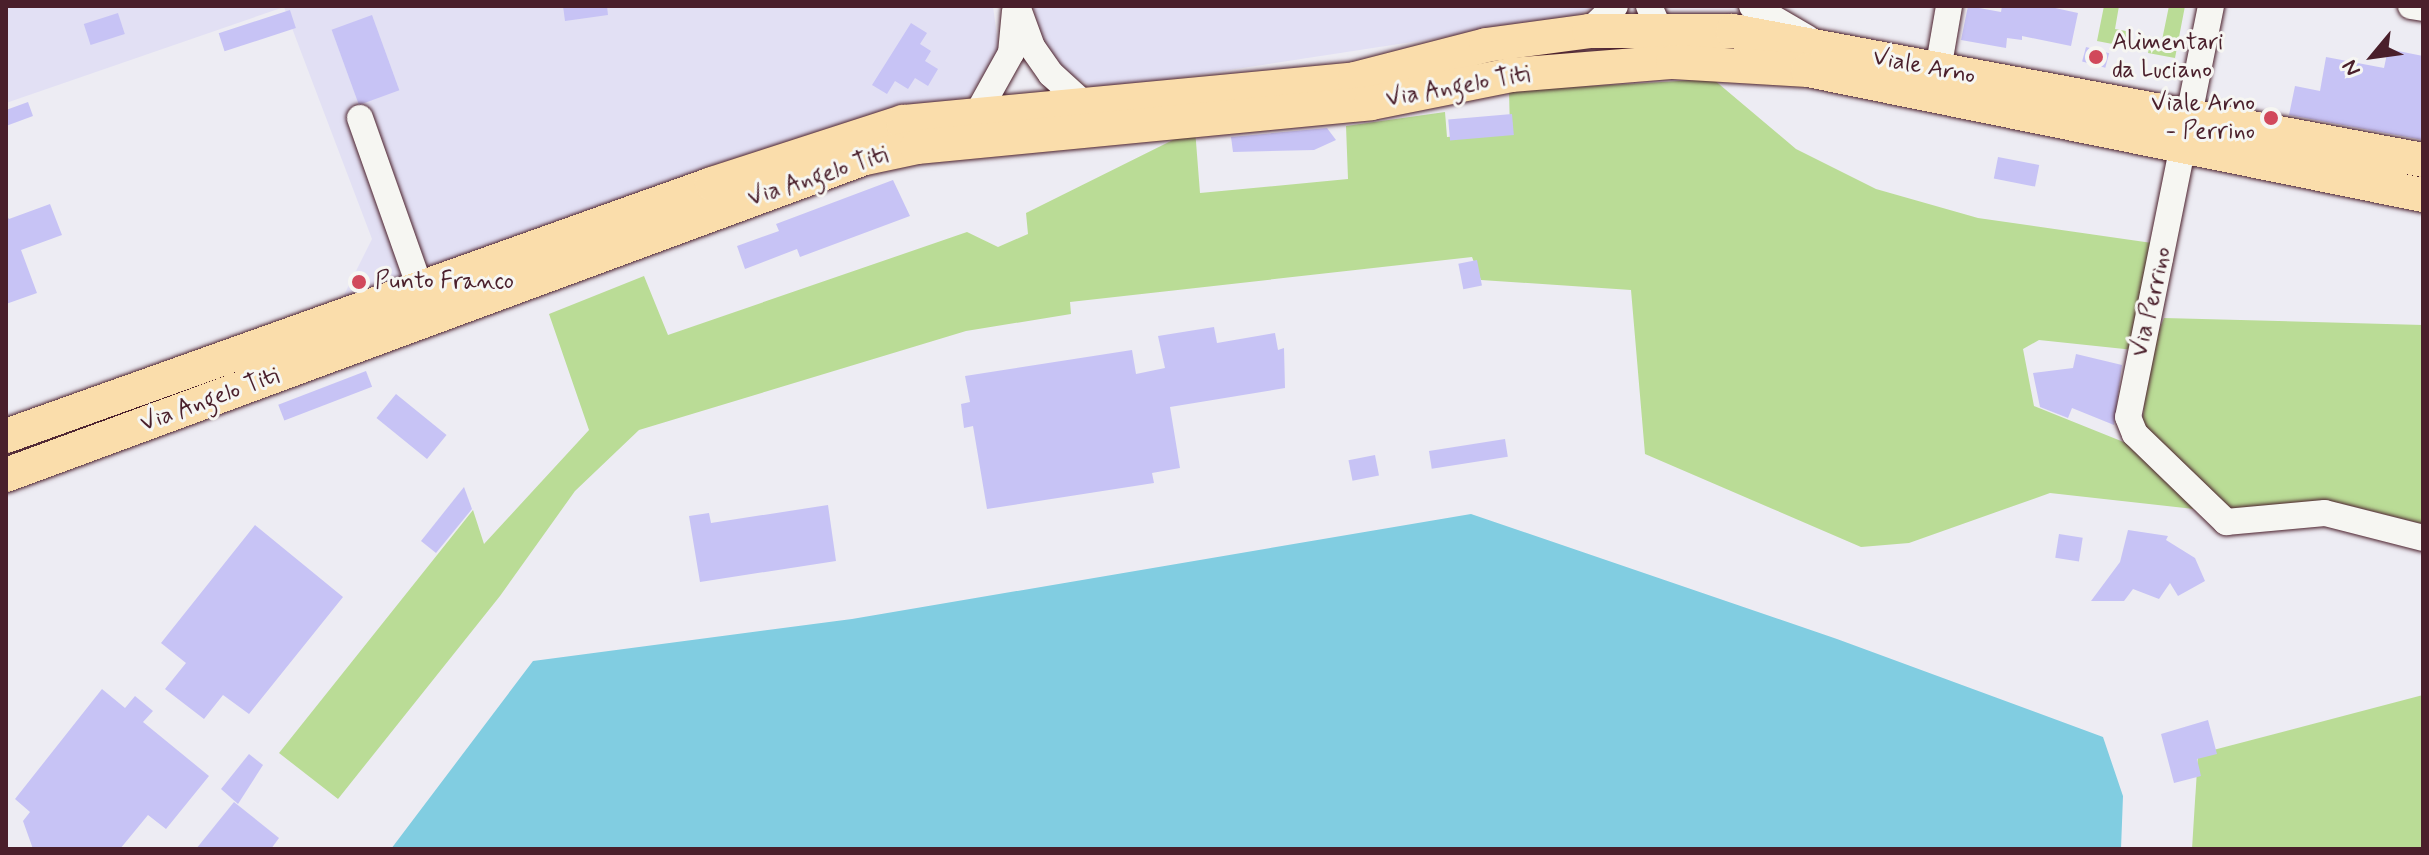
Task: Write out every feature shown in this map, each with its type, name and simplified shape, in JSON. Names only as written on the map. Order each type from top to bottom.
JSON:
[{"type":"main road","name":"Via Angelo Titi","points":[[6,475],[429,300],[838,140],[903,122],[1355,79],[1486,45],[1589,31],[1653,18]]},
{"type":"main road","name":"Viale Arno","points":[[1653,18],[1821,46],[1938,70],[2423,195]]},
{"type":"main road","name":"Via Angelo Titi","points":[[6,436],[865,158],[917,147],[1371,103],[1511,75],[1673,62]]},
{"type":"main road","name":"Viale Arno","points":[[1673,62],[1808,70],[2186,132],[2423,160]]},
{"type":"street","points":[[1016,6],[1032,47],[1051,74],[1083,103]]},
{"type":"street","points":[[977,114],[1011,53],[1016,6]]},
{"type":"street","points":[[1589,31],[1615,6]]},
{"type":"street","points":[[1752,6],[1821,46]]},
{"type":"street","points":[[1938,70],[1949,6]]},
{"type":"street","name":"Via Perrino","points":[[2211,6],[2128,417],[2151,450],[2226,522],[2325,513],[2423,538]]},
{"type":"street","points":[[2411,6],[2423,8]]},
{"type":"street","points":[[1653,18],[1673,62]]},
{"type":"street","points":[[360,118],[429,300]]},
{"type":"shaded area","points":[[6,6],[993,6],[999,51],[970,96],[870,118],[727,163],[342,299],[372,239],[284,7],[6,103]]},
{"type":"shaded area","points":[[1033,6],[1598,6],[1569,18],[1098,90],[1061,69],[1041,42]]},
{"type":"green space","points":[[2104,6],[2119,6],[2115,29],[2131,32],[2128,47],[2097,41]]},
{"type":"green space","points":[[2169,6],[2185,6],[2175,58],[2148,53],[2151,38],[2162,40]]},
{"type":"green space","points":[[1713,79],[1796,149],[1876,189],[1978,218],[2152,243],[2134,350],[2039,340],[2023,349],[2034,406],[2141,449],[2194,509],[2050,493],[1909,543],[1861,547],[1645,454],[1631,290],[1481,280],[1472,257],[1070,302],[1071,314],[966,331],[639,430],[575,491],[500,596],[338,799],[279,753],[473,510],[484,544],[589,430],[549,314],[644,276],[668,335],[967,232],[998,247],[1028,234],[1026,213],[1195,129],[1200,193],[1348,179],[1346,126],[1445,112],[1447,137],[1510,132],[1509,91]]},
{"type":"green space","points":[[2164,318],[2423,325],[2423,524],[2339,503],[2303,511],[2229,509],[2142,426],[2149,354]]},
{"type":"green space","points":[[2423,695],[2423,849],[2192,849],[2198,754]]},
{"type":"water","points":[[1471,514],[1837,639],[2103,737],[2123,796],[2121,849],[391,849],[533,661],[852,619]]},
{"type":"building","points":[[563,6],[607,6],[608,15],[565,21]]},
{"type":"building","points":[[1968,6],[2001,12],[2002,6],[2046,6],[2078,13],[2071,46],[2022,36],[2022,40],[2007,38],[2006,48],[1961,40]]},
{"type":"building","points":[[290,10],[296,28],[225,51],[219,33]]},
{"type":"building","points":[[118,13],[125,34],[91,45],[84,24]]},
{"type":"building","points":[[372,15],[399,90],[359,105],[332,30]]},
{"type":"building","points":[[911,23],[927,33],[920,44],[931,51],[925,61],[938,69],[928,86],[915,78],[908,89],[895,81],[887,94],[872,85]]},
{"type":"building","name":"Alimentari da Luciano","points":[[2086,47],[2109,53],[2105,68],[2082,61]]},
{"type":"building","points":[[2388,49],[2423,56],[2423,140],[2289,115],[2295,86],[2320,91],[2326,57],[2384,68]]},
{"type":"building","points":[[28,102],[33,116],[6,126],[6,110]]},
{"type":"building","points":[[1512,114],[1514,135],[1450,140],[1448,120]]},
{"type":"building","points":[[1327,128],[1336,140],[1314,150],[1233,152],[1231,137]]},
{"type":"building","points":[[1998,157],[2039,165],[2035,187],[1994,179]]},
{"type":"building","points":[[893,180],[910,216],[800,257],[797,249],[745,269],[737,246],[779,231],[776,224]]},
{"type":"building","points":[[50,204],[62,235],[21,250],[37,293],[6,304],[6,215],[9,219]]},
{"type":"building","points":[[1477,260],[1482,286],[1463,289],[1458,264]]},
{"type":"building","points":[[1214,327],[1217,343],[1275,333],[1278,350],[1284,348],[1285,388],[1170,407],[1180,468],[1152,473],[1154,483],[987,509],[973,426],[964,428],[961,404],[970,402],[965,376],[1132,350],[1136,374],[1165,368],[1158,336]]},
{"type":"building","points":[[2076,354],[2122,365],[2114,425],[2072,408],[2068,418],[2040,407],[2033,373],[2073,368]]},
{"type":"building","points":[[366,371],[372,387],[284,421],[278,405]]},
{"type":"building","points":[[396,394],[447,435],[427,459],[376,418]]},
{"type":"building","points":[[1505,439],[1508,457],[1432,469],[1429,451]]},
{"type":"building","points":[[1375,455],[1379,476],[1353,481],[1348,460]]},
{"type":"building","points":[[464,487],[472,509],[436,553],[421,541]]},
{"type":"building","points":[[828,505],[836,561],[700,582],[689,516],[709,513],[711,523]]},
{"type":"building","points":[[255,525],[343,597],[249,714],[223,695],[204,719],[165,689],[186,663],[161,643]]},
{"type":"building","points":[[2128,530],[2168,536],[2166,540],[2195,558],[2205,581],[2178,596],[2170,583],[2159,599],[2133,589],[2124,601],[2091,601],[2120,562]]},
{"type":"building","points":[[2059,534],[2083,538],[2079,561],[2055,558]]},
{"type":"building","points":[[102,689],[125,708],[135,696],[153,711],[143,722],[209,776],[166,829],[148,815],[120,849],[33,849],[23,821],[30,812],[15,799]]},
{"type":"building","points":[[2208,720],[2217,754],[2197,759],[2201,776],[2174,783],[2161,734]]},
{"type":"building","points":[[249,754],[263,765],[238,804],[221,789]]},
{"type":"building","points":[[234,802],[279,838],[271,849],[196,849]]},
{"type":"place","name":"Alimentari da Luciano","points":[[2096,57]]},
{"type":"place","name":"Viale Arno - Perrino","points":[[2271,118]]},
{"type":"place","name":"Punto Franco","points":[[359,282]]}]
